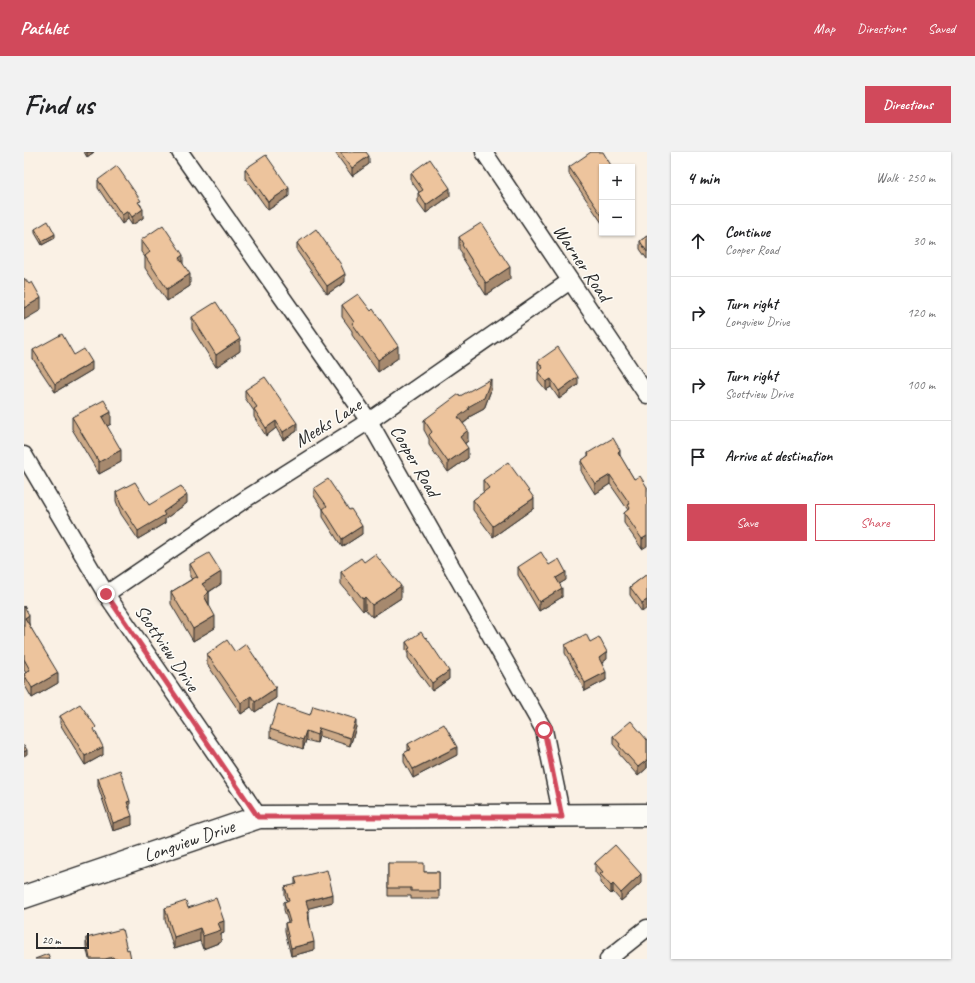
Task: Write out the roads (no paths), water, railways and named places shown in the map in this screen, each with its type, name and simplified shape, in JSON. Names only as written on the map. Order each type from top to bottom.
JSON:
[{"type":"street","name":"Cooper Road","points":[[180,152],[369,421],[544,730],[562,817]]},
{"type":"street","name":"Warner Road","points":[[484,152],[647,395]]},
{"type":"street","name":"Meeks Lane","points":[[106,594],[246,498],[369,421],[570,281]]},
{"type":"street","name":"Scottview Drive","points":[[24,455],[106,594],[258,817]]},
{"type":"street","name":"Longview Drive","points":[[24,897],[258,817],[562,817],[647,815]]},
{"type":"street","points":[[608,959],[647,928]]}]
